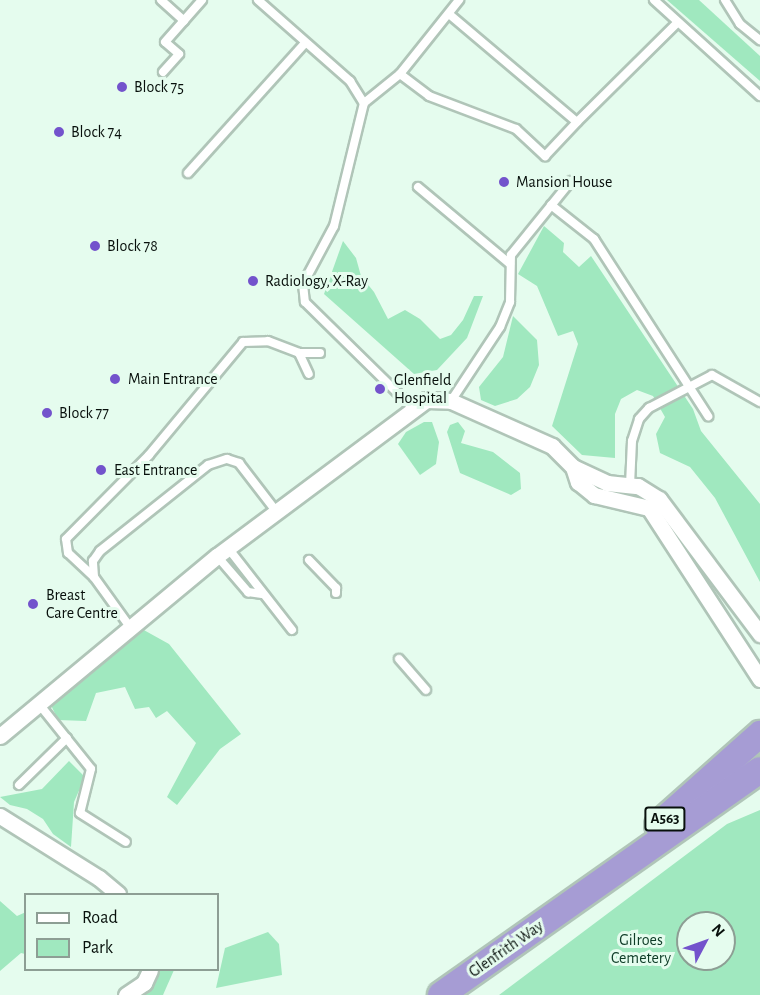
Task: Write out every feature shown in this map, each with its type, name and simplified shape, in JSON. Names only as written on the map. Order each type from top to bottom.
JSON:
[{"type":"highway","name":"Glenfrith Way","points":[[571,904],[760,734]]},
{"type":"highway","name":"Glenfrith Way","points":[[441,995],[760,770]]},
{"type":"street","points":[[0,736],[37,702],[223,552],[412,407],[426,400],[451,401],[552,446],[573,468],[607,483],[630,485],[659,499],[760,634]]},
{"type":"street","points":[[573,468],[578,482],[594,495],[650,508],[760,679]]},
{"type":"street","points":[[0,816],[99,878],[117,893]]},
{"type":"street","points":[[126,995],[144,983],[149,971]]},
{"type":"lane","points":[[161,0],[184,21]]},
{"type":"lane","points":[[163,72],[178,54],[165,42],[202,0]]},
{"type":"lane","points":[[258,0],[350,81],[364,103]]},
{"type":"lane","points":[[412,407],[305,302],[303,284],[334,226],[364,103],[400,74],[459,0]]},
{"type":"lane","points":[[654,0],[760,96]]},
{"type":"lane","points":[[725,0],[740,24],[760,40]]},
{"type":"lane","points":[[449,14],[577,122]]},
{"type":"lane","points":[[400,74],[429,96],[516,129],[545,156],[678,22]]},
{"type":"lane","points":[[188,173],[305,43]]},
{"type":"lane","points":[[451,401],[500,327],[510,302],[511,255],[571,181]]},
{"type":"lane","points":[[418,187],[510,264]]},
{"type":"lane","points":[[550,205],[594,239],[708,416]]},
{"type":"lane","points":[[130,627],[94,577],[68,553],[66,539],[149,455],[243,342],[252,339],[268,341],[299,353],[320,353]]},
{"type":"lane","points":[[299,353],[309,374]]},
{"type":"lane","points":[[630,485],[632,441],[639,419],[649,408],[689,384],[712,375],[760,401]]},
{"type":"lane","points":[[94,577],[93,561],[100,551],[208,465],[227,459],[239,463],[276,511]]},
{"type":"lane","points":[[223,552],[248,592],[262,594]]},
{"type":"lane","points":[[223,552],[256,580],[262,594],[292,630]]},
{"type":"lane","points":[[309,560],[336,588],[336,593]]},
{"type":"lane","points":[[399,659],[426,690]]},
{"type":"lane","points":[[37,702],[91,769],[80,813],[126,842]]},
{"type":"lane","points":[[20,784],[67,738]]},
{"type":"green space","points":[[667,0],[699,0],[760,56],[760,81]]},
{"type":"green space","points":[[544,226],[564,243],[563,252],[579,267],[591,256],[693,409],[701,431],[760,504],[760,582],[715,498],[690,467],[660,453],[656,434],[665,417],[653,396],[637,390],[621,399],[615,414],[615,458],[582,455],[552,426],[578,344],[573,331],[558,336],[537,286],[518,274]]},
{"type":"green space","points":[[343,241],[356,258],[361,276],[374,292],[388,319],[405,310],[420,319],[440,339],[451,335],[463,320],[474,296],[483,296],[467,338],[437,370],[414,374],[324,294]]},
{"type":"green space","points":[[513,316],[537,340],[539,365],[530,387],[517,399],[495,406],[481,400],[479,387],[503,357]]},
{"type":"green space","points":[[424,422],[432,422],[439,442],[436,464],[420,475],[398,444],[406,432]]},
{"type":"green space","points":[[458,422],[465,431],[461,443],[493,452],[520,473],[521,489],[511,495],[460,473],[447,432],[450,425]]},
{"type":"green space","points":[[142,629],[169,644],[241,734],[220,749],[177,805],[167,797],[196,743],[167,711],[156,718],[149,707],[135,709],[125,687],[96,693],[86,721],[58,720],[50,703]]},
{"type":"green space","points":[[69,761],[85,777],[74,802],[71,847],[53,834],[43,819],[27,809],[10,805],[0,797],[42,789]]},
{"type":"green space","name":"Gilroes Cemetery","points":[[760,810],[760,995],[499,995],[727,824]]},
{"type":"green space","points":[[0,901],[17,916],[24,913],[24,954],[21,953],[0,971]]},
{"type":"green space","points":[[268,932],[279,944],[282,975],[216,988],[225,948]]},
{"type":"green space","points":[[156,971],[174,971],[163,995],[144,995]]},
{"type":"place","name":"Block 75","points":[[122,87]]},
{"type":"place","name":"Block 74","points":[[59,132]]},
{"type":"place","name":"Mansion House","points":[[504,182]]},
{"type":"place","name":"Block 78","points":[[95,246]]},
{"type":"place","name":"Radiology, X-Ray","points":[[253,281]]},
{"type":"place","name":"Main Entrance","points":[[115,379]]},
{"type":"place","name":"Glenfield Hospital","points":[[380,389]]},
{"type":"place","name":"Block 77","points":[[47,413]]},
{"type":"place","name":"East Entrance","points":[[101,470]]},
{"type":"place","name":"Breast Care Centre","points":[[33,604]]}]
